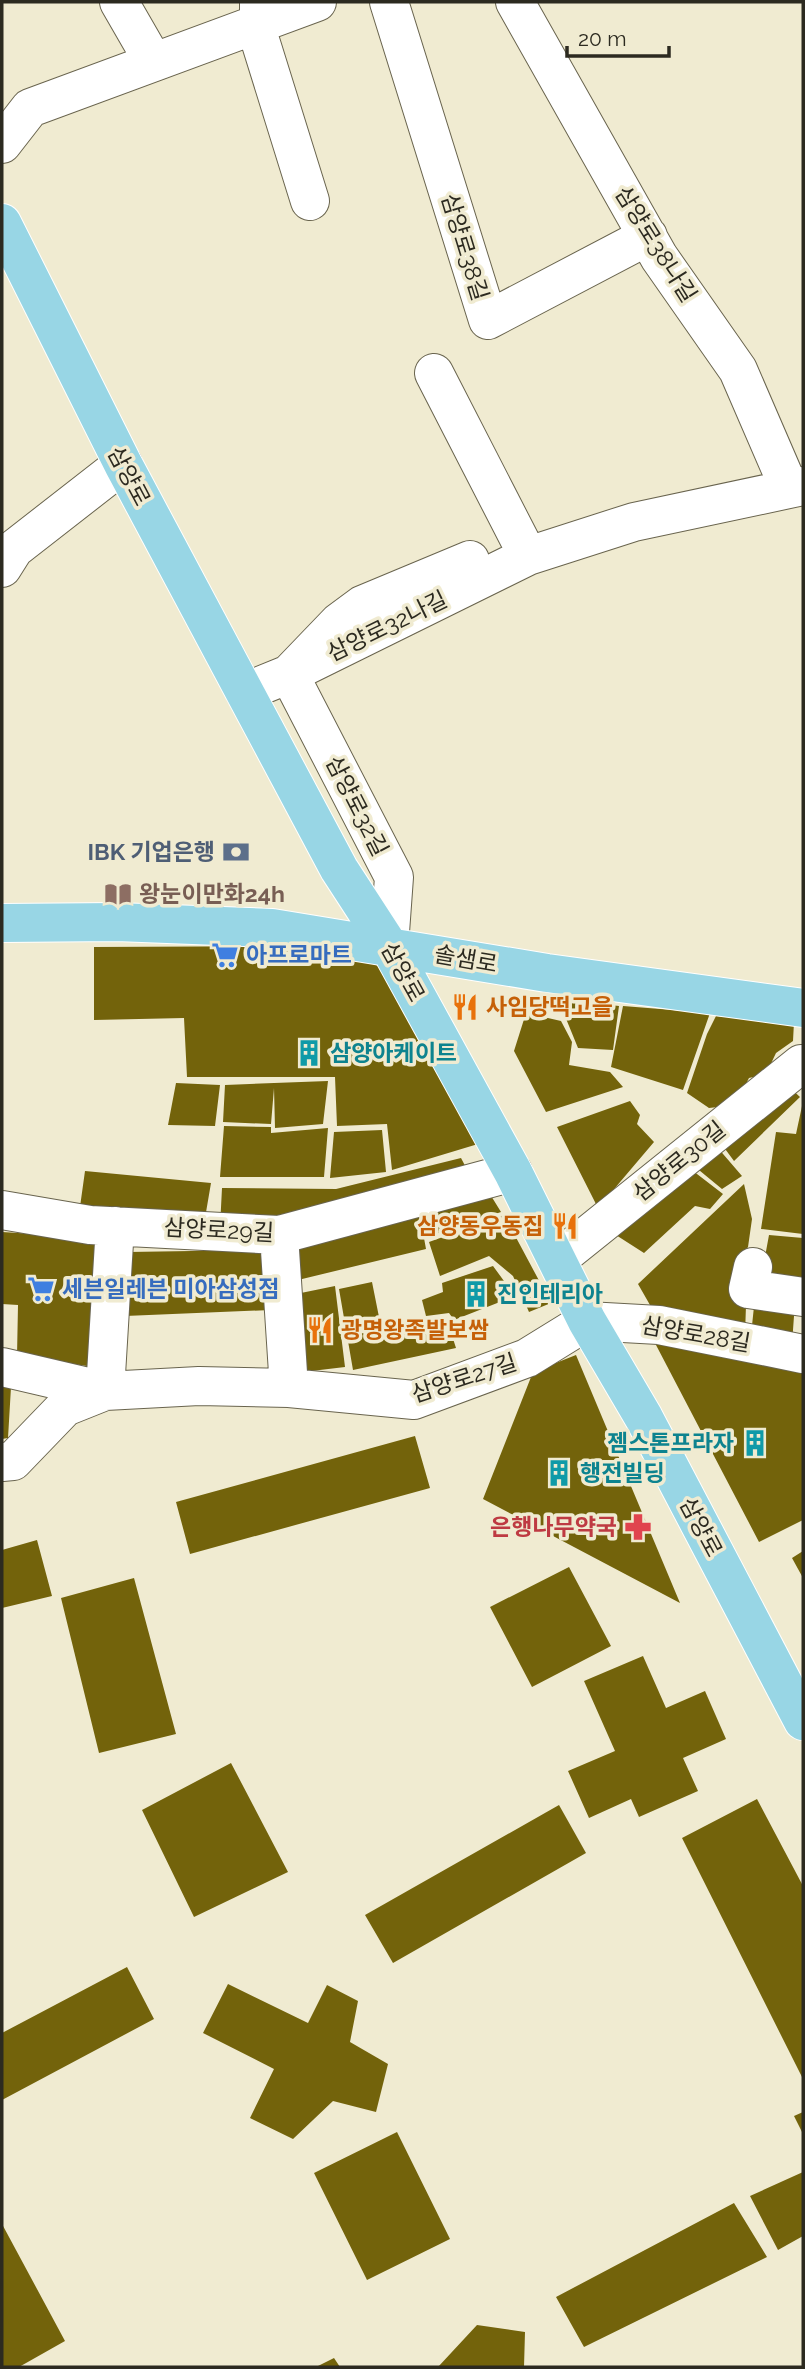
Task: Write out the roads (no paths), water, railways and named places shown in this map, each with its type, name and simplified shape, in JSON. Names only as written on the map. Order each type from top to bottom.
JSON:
[{"type":"main road","name":"삼양로","points":[[2,223],[122,464],[339,869],[390,946],[513,1172],[587,1321],[644,1418],[803,1721]]},
{"type":"main road","name":"솔샘로","points":[[2,923],[117,922],[272,928],[547,973],[803,1008]]},
{"type":"street","points":[[119,2],[153,61]]},
{"type":"street","points":[[2,144],[30,107],[153,61],[260,11],[317,2]]},
{"type":"street","name":"삼양로38길","points":[[389,2],[488,320],[648,236]]},
{"type":"street","name":"삼양로38나길","points":[[515,2],[648,236],[738,370],[796,487]]},
{"type":"street","points":[[260,11],[259,37],[310,201]]},
{"type":"street","points":[[434,373],[524,549]]},
{"type":"street","points":[[6,548],[122,464]]},
{"type":"street","name":"삼양로32나길","points":[[245,692],[289,674],[524,549],[796,487]]},
{"type":"street","name":"삼양로32길","points":[[289,674],[357,803],[366,830],[394,877],[390,946]]},
{"type":"street","name":"삼양로30길","points":[[558,1259],[802,1062]]},
{"type":"street","name":"삼양로29길","points":[[2,1210],[90,1225],[279,1235],[513,1172]]},
{"type":"street","points":[[105,1391],[115,1226]]},
{"type":"street","points":[[279,1235],[289,1388]]},
{"type":"street","points":[[753,1266],[748,1289],[803,1297]]},
{"type":"street","name":"삼양로27길","points":[[2,1367],[105,1391],[199,1386],[289,1388],[414,1399],[527,1358],[587,1321]]},
{"type":"street","name":"삼양로28길","points":[[587,1321],[659,1325],[803,1354]]},
{"type":"street","name":"삼양로27길","points":[[2,1462],[13,1461],[65,1407],[105,1391]]},
{"type":"place","name":"IBK 기업은행","points":[[236,852]]},
{"type":"place","name":"왕눈이만화24h","points":[[118,894]]},
{"type":"place","name":"아프로마트","points":[[225,955]]},
{"type":"place","name":"사임당떡고을","points":[[465,1007]]},
{"type":"place","name":"삼양아케이트","points":[[309,1053]]},
{"type":"place","name":"삼양동우동집","points":[[565,1226]]},
{"type":"place","name":"세븐일레븐 미아삼성점","points":[[41,1289]]},
{"type":"place","name":"진인테리아","points":[[476,1294]]},
{"type":"place","name":"광명왕족발보쌈","points":[[320,1330]]},
{"type":"place","name":"젬스톤프라자","points":[[755,1443]]},
{"type":"place","name":"행전빌딩","points":[[559,1473]]},
{"type":"place","name":"은행나무약국","points":[[638,1527]]}]
